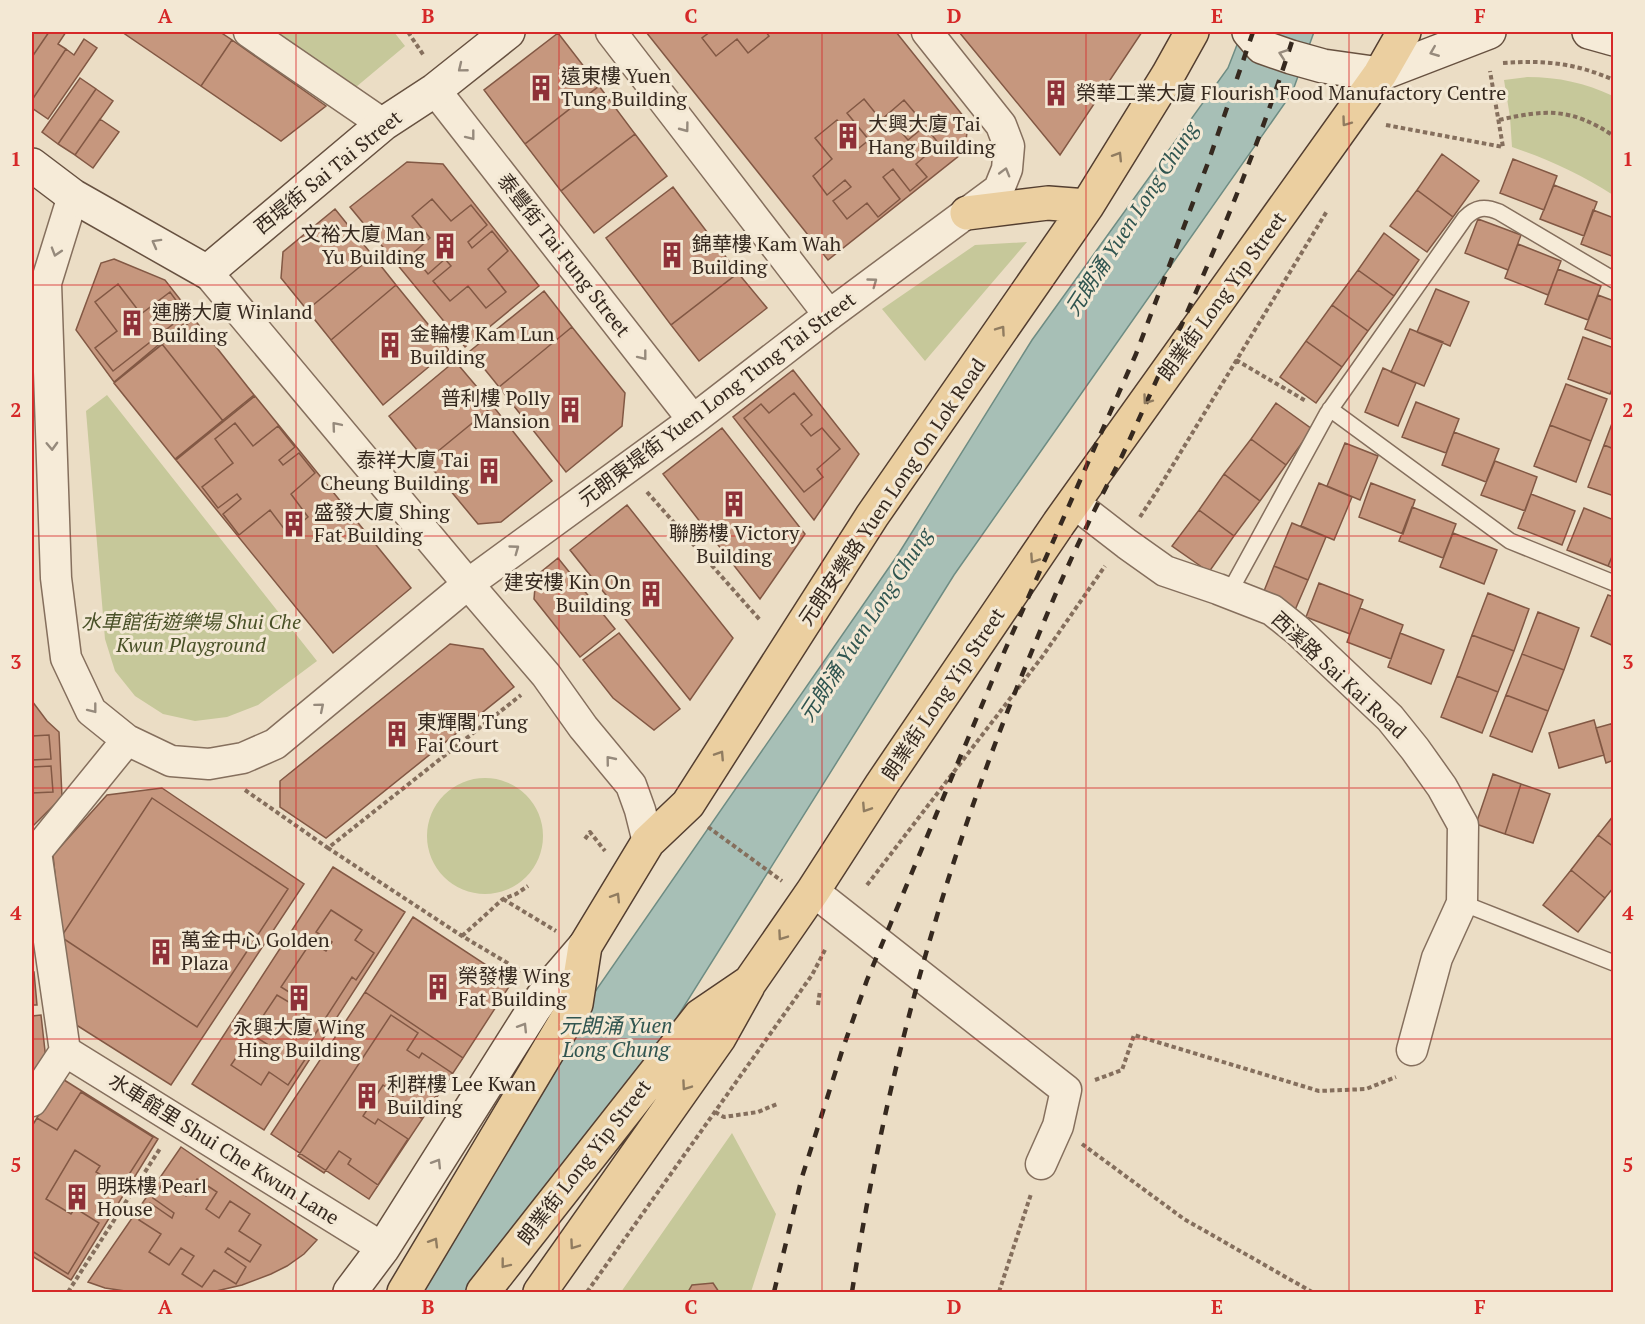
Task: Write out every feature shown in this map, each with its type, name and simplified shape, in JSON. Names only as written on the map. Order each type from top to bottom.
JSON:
[{"type":"main road","name":"元朗安樂路 Yuen Long On Lok Road","points":[[404,1293],[576,1004],[572,940],[648,842],[688,804],[872,516],[1087,206],[1192,32]]},
{"type":"main road","name":"朗業街 Long Yip Street","points":[[483,1293],[700,1016],[750,982],[1074,503],[1380,74],[1404,32]]},
{"type":"main road","points":[[967,213],[1048,203],[1087,206]]},
{"type":"main road","points":[[540,1293],[719,1038],[750,982]]},
{"type":"street","points":[[249,32],[383,124]]},
{"type":"street","name":"西堤街 Sai Tai Street","points":[[207,272],[383,124],[435,90],[508,32]]},
{"type":"street","points":[[611,32],[829,315]]},
{"type":"street","name":"元朗東堤街 Yuen Long Tung Tai Street","points":[[72,196],[46,283],[56,578],[66,658],[91,711],[127,740],[171,761],[209,764],[243,758],[275,744],[468,584],[693,420],[829,315],[999,189],[1007,169],[1009,146],[1001,125],[927,32]]},
{"type":"street","points":[[1249,32],[1262,47],[1323,66],[1380,74],[1489,32]]},
{"type":"street","points":[[1589,32],[1614,39]]},
{"type":"street","name":"泰豐街 Tai Fung Street","points":[[435,90],[693,420]]},
{"type":"street","points":[[32,165],[72,196],[207,272],[546,675],[583,727],[631,785],[648,842]]},
{"type":"street","name":"西溪路 Sai Kai Road","points":[[1074,503],[1165,571],[1272,610],[1297,630],[1390,718],[1442,787],[1463,825],[1462,903],[1437,958],[1412,1050]]},
{"type":"street","points":[[32,1101],[64,1051],[36,852],[127,740]]},
{"type":"street","points":[[813,891],[1066,1090],[1058,1125],[1041,1164]]},
{"type":"street","name":"元朗安樂路 Yuen Long On Lok Road","points":[[350,1293],[383,1248],[549,988],[572,940]]},
{"type":"street","name":"水車館里 Shui Che Kwun Lane","points":[[64,1051],[383,1248]]},
{"type":"lane","points":[[1229,593],[1329,412],[1472,211],[1490,208],[1499,212],[1614,280]]},
{"type":"lane","points":[[1329,412],[1510,541],[1614,583]]},
{"type":"lane","points":[[1462,903],[1614,963]]},
{"type":"path","points":[[408,32],[426,59]]},
{"type":"path","points":[[1500,63],[1531,61],[1563,64],[1594,71],[1614,80]]},
{"type":"path","points":[[1393,126],[1503,147],[1490,71]]},
{"type":"path","points":[[1498,120],[1528,113],[1565,114],[1591,123],[1614,136]]},
{"type":"path","points":[[1382,124],[1386,119]]},
{"type":"path","name":"朗業街 Long Yip Street","points":[[1135,524],[1328,208]]},
{"type":"path","points":[[1236,360],[1329,412]]},
{"type":"path","points":[[646,491],[760,620]]},
{"type":"path","points":[[867,885],[1042,657],[1095,580]]},
{"type":"path","points":[[327,848],[524,693]]},
{"type":"path","points":[[243,789],[327,848],[462,936],[527,975]]},
{"type":"path","points":[[708,827],[774,877]]},
{"type":"path","points":[[585,839],[590,832],[605,851]]},
{"type":"path","points":[[462,936],[503,898],[516,894],[528,886]]},
{"type":"path","points":[[503,898],[572,940]]},
{"type":"path","points":[[587,1293],[812,975],[826,948]]},
{"type":"path","points":[[818,1005],[820,990]]},
{"type":"path","points":[[1066,1090],[1122,1070],[1134,1035],[1319,1091],[1366,1089],[1397,1076],[1412,1050]]},
{"type":"path","points":[[715,1112],[724,1117],[758,1112],[777,1104]]},
{"type":"path","points":[[68,1293],[178,1122]]},
{"type":"path","points":[[1058,1125],[1184,1219],[1312,1293]]},
{"type":"path","points":[[999,1293],[1041,1164]]},
{"type":"green space","points":[[275,32],[394,32],[405,46],[356,87]]},
{"type":"green space","points":[[1527,77],[1572,82],[1613,96],[1613,195],[1564,168],[1512,147],[1504,80]]},
{"type":"green space","points":[[1027,242],[925,361],[882,309],[975,245]]},
{"type":"green space","name":"水車館街遊樂場 Shui Che Kwun Playground","points":[[107,395],[317,661],[258,705],[227,717],[195,721],[163,714],[135,696],[115,671],[105,639],[86,411]]},
{"type":"green space","points":[[485,778],[507,783],[526,795],[538,814],[543,836],[538,858],[526,877],[507,889],[485,894],[463,889],[444,877],[432,858],[427,836],[432,814],[444,795],[463,783]]},
{"type":"green space","points":[[732,1133],[776,1214],[751,1292],[621,1292]]},
{"type":"water","name":"元朗涌 Yuen Long Chung","points":[[1242,32],[1314,32],[1292,93],[954,575],[651,1059],[482,1292],[387,1292],[899,553],[1032,340],[1228,68]]},
{"type":"building","points":[[32,32],[49,32],[32,57]]},
{"type":"building","points":[[49,32],[66,32],[58,44],[66,49],[32,100],[32,57]]},
{"type":"building","points":[[122,32],[220,32],[232,40],[201,86]]},
{"type":"building","name":"大興大廈 Tai Hang Building","points":[[646,32],[896,32],[968,122],[965,151],[828,260]]},
{"type":"building","points":[[710,32],[766,32],[769,36],[748,53],[737,39],[716,56],[702,38]]},
{"type":"building","name":"榮華工業大廈 Flourish Food Manufactory Centre","points":[[959,32],[1142,32],[1060,155]]},
{"type":"building","name":"遠東樓 Yuen Tung Building","points":[[558,33],[599,86],[525,144],[484,90]]},
{"type":"building","points":[[84,39],[97,48],[48,119],[32,108],[32,100],[66,49],[74,55]]},
{"type":"building","points":[[232,40],[326,106],[281,141],[201,86]]},
{"type":"building","points":[[80,78],[96,89],[58,144],[42,132]]},
{"type":"building","points":[[599,86],[635,134],[561,191],[525,144]]},
{"type":"building","points":[[96,89],[113,101],[75,155],[58,144]]},
{"type":"building","points":[[864,99],[881,120],[904,100],[920,119],[902,133],[908,140],[925,126],[939,144],[916,164],[927,177],[910,191],[893,169],[883,177],[900,199],[878,217],[867,203],[847,219],[833,201],[851,187],[845,180],[827,195],[813,176],[832,159],[815,138],[837,120],[859,148],[869,140],[847,113]]},
{"type":"building","points":[[100,119],[119,132],[93,168],[75,155]]},
{"type":"building","points":[[635,134],[667,176],[594,233],[561,191]]},
{"type":"building","points":[[1442,154],[1479,181],[1453,217],[1417,190]]},
{"type":"building","points":[[1513,159],[1557,176],[1544,210],[1500,193]]},
{"type":"building","name":"文裕大廈 Man Yu Building","points":[[407,162],[443,164],[539,286],[465,347],[350,207]]},
{"type":"building","points":[[1554,185],[1597,202],[1584,236],[1540,219]]},
{"type":"building","name":"錦華樓 Kam Wah Building","points":[[673,187],[738,273],[671,325],[606,238]]},
{"type":"building","points":[[1417,190],[1453,217],[1427,252],[1390,226]]},
{"type":"building","points":[[432,199],[451,221],[471,205],[487,225],[468,242],[472,248],[492,231],[508,251],[488,269],[506,292],[486,308],[468,286],[450,301],[433,281],[451,266],[445,259],[428,274],[412,254],[430,238],[412,216]]},
{"type":"building","points":[[335,209],[373,256],[307,310],[281,278],[283,252]]},
{"type":"building","points":[[1593,210],[1614,218],[1614,257],[1581,244]]},
{"type":"building","points":[[1478,219],[1521,235],[1508,270],[1465,253]]},
{"type":"building","points":[[1384,233],[1419,260],[1394,296],[1358,270]]},
{"type":"building","points":[[1518,244],[1561,261],[1548,295],[1505,278]]},
{"type":"building","points":[[373,256],[396,285],[331,340],[307,310]]},
{"type":"building","name":"連勝大廈 Winland Building","points":[[114,259],[165,280],[193,316],[114,382],[76,330],[101,263]]},
{"type":"building","points":[[1558,269],[1601,286],[1588,320],[1545,304]]},
{"type":"building","points":[[1358,270],[1394,296],[1368,331],[1332,305]]},
{"type":"building","points":[[738,273],[767,308],[699,361],[671,325]]},
{"type":"building","points":[[118,284],[141,314],[170,292],[186,314],[113,371],[95,348],[117,331],[95,302]]},
{"type":"building","name":"金輪樓 Kam Lun Building","points":[[396,285],[449,350],[383,405],[331,340]]},
{"type":"building","points":[[1436,289],[1469,302],[1450,346],[1417,332]]},
{"type":"building","points":[[544,291],[572,327],[499,387],[470,351]]},
{"type":"building","points":[[1598,295],[1614,301],[1614,340],[1585,329]]},
{"type":"building","points":[[1332,305],[1368,331],[1342,367],[1306,341]]},
{"type":"building","points":[[194,319],[254,395],[175,459],[114,383]]},
{"type":"building","name":"普利樓 Polly Mansion","points":[[572,327],[625,393],[622,426],[566,472],[499,387]]},
{"type":"building","points":[[1410,329],[1443,342],[1424,386],[1391,372]]},
{"type":"building","points":[[1583,337],[1614,348],[1614,384],[1610,394],[1568,379]]},
{"type":"building","points":[[1306,341],[1342,367],[1316,403],[1280,377]]},
{"type":"building","points":[[162,344],[223,421],[175,459],[114,383]]},
{"type":"building","points":[[455,361],[493,406],[426,461],[389,416]]},
{"type":"building","points":[[1383,368],[1416,383],[1398,426],[1365,412]]},
{"type":"building","points":[[793,370],[859,454],[814,520],[733,417]]},
{"type":"building","points":[[1566,384],[1607,399],[1591,441],[1550,425]]},
{"type":"building","points":[[794,393],[812,415],[801,424],[811,436],[822,428],[840,449],[817,469],[823,477],[804,492],[744,418],[761,404],[769,413]]},
{"type":"building","name":"盛發大廈 Shing Fat Building","points":[[255,396],[411,588],[333,653],[176,460]]},
{"type":"building","points":[[1416,402],[1459,419],[1446,453],[1402,437]]},
{"type":"building","points":[[1276,403],[1312,429],[1286,465],[1251,439]]},
{"type":"building","name":"泰祥大廈 Tai Cheung Building","points":[[493,406],[552,481],[501,522],[478,524],[426,461]]},
{"type":"building","points":[[1614,418],[1614,449],[1604,445]]},
{"type":"building","points":[[235,423],[253,446],[278,426],[295,447],[279,460],[283,465],[299,453],[315,473],[291,494],[308,517],[288,534],[270,510],[239,535],[223,514],[241,499],[237,494],[218,508],[202,487],[233,463],[215,439]]},
{"type":"building","points":[[1550,425],[1591,441],[1576,482],[1534,466]]},
{"type":"building","name":"聯勝樓 Victory Building","points":[[722,428],[805,534],[760,599],[663,474]]},
{"type":"building","points":[[1454,432],[1499,449],[1486,482],[1442,465]]},
{"type":"building","points":[[1251,439],[1286,465],[1260,501],[1224,474]]},
{"type":"building","points":[[1345,443],[1378,456],[1360,500],[1327,486]]},
{"type":"building","points":[[1604,445],[1614,449],[1614,496],[1588,487]]},
{"type":"building","points":[[1495,461],[1537,477],[1525,511],[1481,495]]},
{"type":"building","points":[[1224,474],[1260,501],[1234,536],[1199,510]]},
{"type":"building","points":[[1319,483],[1352,497],[1334,540],[1301,526]]},
{"type":"building","points":[[1371,483],[1415,500],[1403,534],[1359,517]]},
{"type":"building","points":[[1531,494],[1575,511],[1562,545],[1518,528]]},
{"type":"building","name":"建安樓 Kin On Building","points":[[627,505],[733,638],[690,700],[570,550]]},
{"type":"building","points":[[1412,507],[1456,524],[1443,558],[1399,541]]},
{"type":"building","points":[[1584,508],[1614,520],[1614,552],[1608,566],[1567,550]]},
{"type":"building","points":[[1199,510],[1234,536],[1209,572],[1172,546]]},
{"type":"building","points":[[1292,523],[1326,537],[1308,580],[1274,566]]},
{"type":"building","points":[[1453,533],[1497,550],[1484,584],[1440,567]]},
{"type":"building","points":[[1614,552],[1614,569],[1608,566]]},
{"type":"building","points":[[558,558],[615,629],[580,657],[534,599],[536,576]]},
{"type":"building","points":[[1274,566],[1308,580],[1295,610],[1262,596]]},
{"type":"building","points":[[1319,583],[1363,600],[1350,634],[1306,617]]},
{"type":"building","points":[[1488,593],[1529,609],[1514,651],[1472,635]]},
{"type":"building","points":[[1608,595],[1614,597],[1614,646],[1591,636]]},
{"type":"building","points":[[1360,608],[1403,625],[1391,659],[1347,642]]},
{"type":"building","points":[[1538,612],[1579,628],[1564,670],[1522,654]]},
{"type":"building","points":[[619,633],[680,709],[654,730],[613,698],[583,660]]},
{"type":"building","points":[[1400,633],[1444,650],[1431,684],[1388,667]]},
{"type":"building","points":[[1472,635],[1514,651],[1498,692],[1457,676]]},
{"type":"building","name":"東輝閣 Tung Fai Court","points":[[450,644],[483,649],[514,687],[326,838],[280,807],[280,781]]},
{"type":"building","points":[[1522,654],[1564,670],[1548,711],[1506,695]]},
{"type":"building","points":[[1457,676],[1498,692],[1482,733],[1441,717]]},
{"type":"building","points":[[1506,695],[1548,711],[1532,752],[1490,736]]},
{"type":"building","points":[[32,701],[47,721],[59,732],[62,797],[32,827]]},
{"type":"building","points":[[1594,720],[1604,755],[1559,768],[1549,733]]},
{"type":"building","points":[[1614,723],[1614,760],[1606,763],[1596,728]]},
{"type":"building","points":[[49,735],[51,759],[32,760],[32,736]]},
{"type":"building","points":[[51,766],[53,792],[32,793],[32,767]]},
{"type":"building","points":[[1493,774],[1521,784],[1505,834],[1476,824]]},
{"type":"building","points":[[1521,784],[1550,794],[1533,843],[1505,834]]},
{"type":"building","name":"萬金中心 Golden Plaza","points":[[162,788],[304,884],[171,1085],[70,1021],[53,855],[107,795]]},
{"type":"building","points":[[152,798],[288,889],[197,1027],[61,937]]},
{"type":"building","points":[[1614,815],[1614,847],[1598,835]]},
{"type":"building","points":[[1598,835],[1614,847],[1614,887],[1605,898],[1571,870]]},
{"type":"building","name":"永興大廈 Wing Hing Building","points":[[333,867],[405,912],[264,1130],[192,1084]]},
{"type":"building","points":[[1571,870],[1605,898],[1578,932],[1543,905]]},
{"type":"building","points":[[331,910],[362,930],[355,940],[374,953],[356,980],[352,977],[301,1056],[306,1058],[288,1085],[269,1072],[261,1085],[231,1065],[246,1043],[261,1053],[267,1044],[251,1034],[277,995],[292,1004],[297,997],[281,987],[311,942],[326,951],[332,942],[316,932]]},
{"type":"building","name":"榮發樓 Wing Fat Building","points":[[413,917],[512,982],[463,1058],[365,992]]},
{"type":"building","points":[[32,972],[34,972],[37,1005],[32,1005]]},
{"type":"building","name":"利群樓 Lee Kwan Building","points":[[365,992],[463,1058],[369,1199],[271,1134]]},
{"type":"building","points":[[41,1015],[46,1060],[32,1080],[32,1016]]},
{"type":"building","points":[[391,1015],[418,1033],[407,1050],[419,1058],[422,1053],[452,1073],[421,1118],[392,1098],[395,1093],[383,1085],[363,1116],[375,1124],[378,1119],[408,1139],[378,1185],[348,1164],[351,1159],[339,1151],[324,1173],[298,1156]]},
{"type":"building","name":"明珠樓 Pearl House","points":[[61,1078],[158,1139],[71,1280],[32,1256],[32,1126]]},
{"type":"building","name":"明珠樓 Pearl House","points":[[81,1092],[153,1137],[121,1187],[96,1172],[100,1166],[75,1150],[46,1199],[71,1214],[75,1208],[99,1223],[68,1274],[32,1251],[32,1126],[37,1118],[57,1130]]},
{"type":"building","points":[[181,1147],[317,1240],[304,1254],[271,1274],[242,1285],[212,1292],[132,1292],[105,1288],[88,1282]]},
{"type":"building","points":[[197,1179],[217,1192],[206,1209],[219,1218],[230,1201],[250,1214],[239,1231],[261,1245],[250,1262],[228,1248],[225,1252],[246,1267],[236,1284],[214,1270],[202,1287],[182,1274],[194,1256],[181,1248],[169,1265],[149,1252],[161,1234],[139,1220],[150,1203],[172,1218],[174,1213],[153,1198],[164,1181],[186,1196]]},
{"type":"building","points":[[713,1283],[719,1292],[688,1292],[692,1285]]},
{"type":"railway","points":[[774,1292],[802,1177],[867,980],[1005,650],[1136,354],[1209,160],[1253,32]]},
{"type":"railway","points":[[852,1292],[882,1129],[901,1049],[921,970],[970,813],[998,735],[1056,592],[1129,441],[1226,221],[1256,146],[1295,32]]},
{"type":"place","name":"遠東樓 Yuen Tung Building","points":[[541,88]]},
{"type":"place","name":"榮華工業大廈 Flourish Food Manufactory Centre","points":[[1056,93]]},
{"type":"place","name":"大興大廈 Tai Hang Building","points":[[848,136]]},
{"type":"place","name":"文裕大廈 Man Yu Building","points":[[445,246]]},
{"type":"place","name":"錦華樓 Kam Wah Building","points":[[672,255]]},
{"type":"place","name":"連勝大廈 Winland Building","points":[[132,323]]},
{"type":"place","name":"金輪樓 Kam Lun Building","points":[[390,345]]},
{"type":"place","name":"普利樓 Polly Mansion","points":[[570,410]]},
{"type":"place","name":"泰祥大廈 Tai Cheung Building","points":[[489,471]]},
{"type":"place","name":"聯勝樓 Victory Building","points":[[734,504]]},
{"type":"place","name":"盛發大廈 Shing Fat Building","points":[[294,524]]},
{"type":"place","name":"建安樓 Kin On Building","points":[[651,594]]},
{"type":"place","name":"東輝閣 Tung Fai Court","points":[[397,734]]},
{"type":"place","name":"萬金中心 Golden Plaza","points":[[161,952]]},
{"type":"place","name":"榮發樓 Wing Fat Building","points":[[438,987]]},
{"type":"place","name":"永興大廈 Wing Hing Building","points":[[299,998]]},
{"type":"place","name":"利群樓 Lee Kwan Building","points":[[367,1096]]},
{"type":"place","name":"明珠樓 Pearl House","points":[[77,1197]]}]
